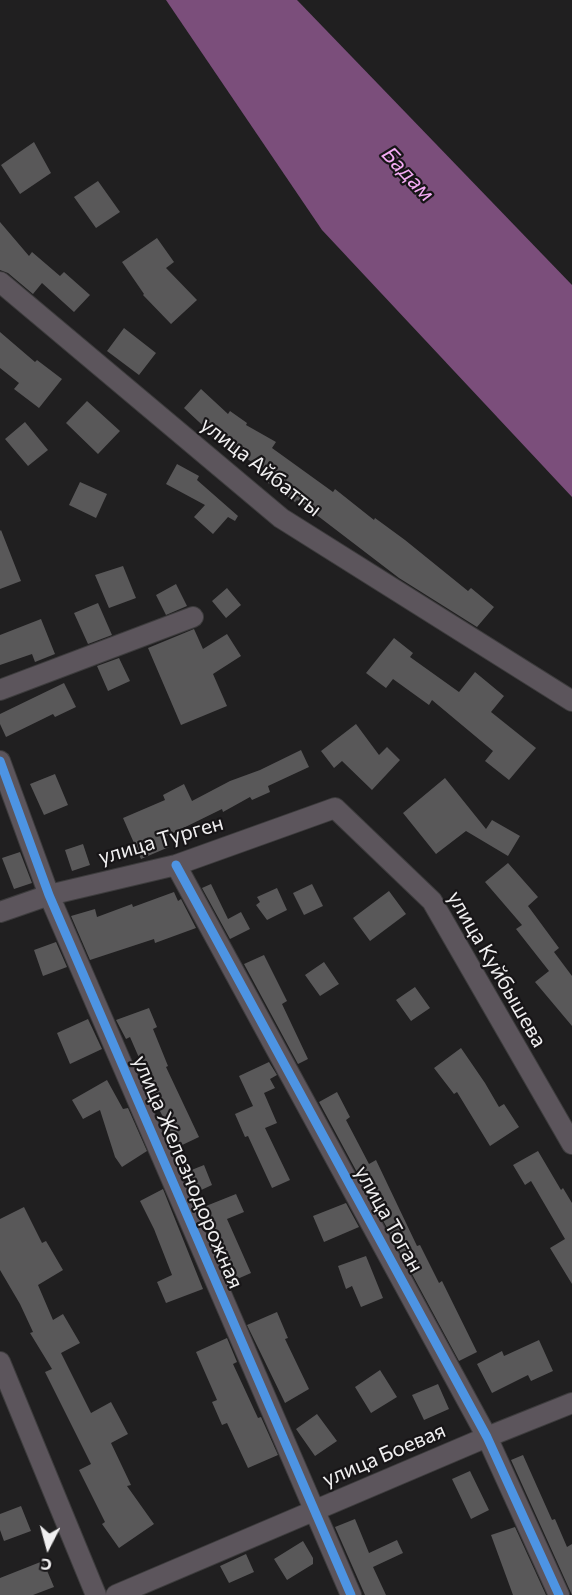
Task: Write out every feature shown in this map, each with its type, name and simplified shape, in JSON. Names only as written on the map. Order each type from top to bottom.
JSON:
[{"type":"street","name":"улица Айбатты","points":[[0,282],[281,518],[572,701]]},
{"type":"street","points":[[0,690],[194,617]]},
{"type":"street","name":"улица Железнодорожная","points":[[0,761],[49,896],[351,1595]]},
{"type":"street","name":"улица Турген","points":[[0,912],[49,896],[176,865],[334,808]]},
{"type":"street","name":"улица Куйбышева","points":[[334,808],[432,901],[572,1144]]},
{"type":"street","name":"улица Тоган","points":[[176,865],[487,1437],[559,1595]]},
{"type":"street","points":[[0,1362],[96,1595]]},
{"type":"street","name":"улица Боевая","points":[[116,1595],[572,1403]]},
{"type":"water","name":"Бадам","points":[[166,0],[297,0],[572,285],[572,497],[322,230]]},
{"type":"building","points":[[34,142],[51,173],[20,194],[1,165]]},
{"type":"building","points":[[98,181],[120,212],[96,228],[74,197]]},
{"type":"building","points":[[0,222],[29,256],[32,252],[60,276],[64,272],[90,295],[74,312],[42,283],[33,294],[8,273],[0,270]]},
{"type":"building","points":[[157,238],[174,262],[166,268],[197,300],[171,324],[143,295],[122,262]]},
{"type":"building","points":[[124,328],[156,353],[139,375],[107,351]]},
{"type":"building","points":[[0,332],[35,362],[37,360],[62,379],[39,408],[14,389],[19,383],[0,368]]},
{"type":"building","points":[[201,389],[228,414],[230,411],[247,423],[246,425],[276,442],[272,448],[333,492],[335,489],[374,520],[375,518],[405,540],[468,591],[471,588],[494,607],[477,627],[399,578],[297,500],[295,502],[268,483],[273,475],[212,437],[213,435],[184,408]]},
{"type":"building","points":[[87,401],[120,431],[98,454],[66,423]]},
{"type":"building","points":[[25,422],[48,450],[28,466],[5,439]]},
{"type":"building","points":[[177,464],[199,476],[197,480],[238,516],[235,521],[228,517],[213,534],[194,517],[205,505],[166,484]]},
{"type":"building","points":[[80,482],[107,494],[96,518],[69,505]]},
{"type":"building","points":[[0,531],[21,581],[0,589]]},
{"type":"building","points":[[123,566],[136,598],[109,608],[95,575]]},
{"type":"building","points":[[176,584],[187,606],[166,615],[156,595]]},
{"type":"building","points":[[227,588],[241,605],[226,618],[212,601]]},
{"type":"building","points":[[98,603],[112,635],[88,644],[74,613]]},
{"type":"building","points":[[41,619],[55,654],[35,662],[32,654],[0,665],[0,635]]},
{"type":"building","points":[[194,629],[203,649],[227,634],[241,656],[213,674],[227,706],[181,725],[148,648]]},
{"type":"building","points":[[394,638],[413,653],[410,657],[459,692],[475,672],[504,696],[491,712],[536,748],[509,780],[485,761],[493,751],[432,700],[429,705],[393,679],[386,688],[366,673]]},
{"type":"building","points":[[119,658],[130,681],[108,691],[97,666]]},
{"type":"building","points":[[64,683],[76,707],[55,717],[53,714],[6,737],[0,724],[0,714]]},
{"type":"building","points":[[356,724],[379,755],[387,747],[400,760],[372,790],[342,761],[334,768],[321,751]]},
{"type":"building","points":[[301,750],[309,767],[268,786],[270,792],[252,800],[250,797],[223,812],[222,809],[165,837],[169,847],[141,859],[123,818],[165,800],[163,795],[184,784],[192,801],[230,781],[260,770]]},
{"type":"building","points":[[55,774],[68,805],[44,815],[30,784]]},
{"type":"building","points":[[445,778],[486,829],[492,820],[520,836],[508,856],[466,831],[436,854],[403,813]]},
{"type":"building","points":[[83,844],[90,865],[72,871],[65,850]]},
{"type":"building","points":[[20,852],[32,883],[14,889],[2,858]]},
{"type":"building","points":[[508,863],[538,897],[528,906],[559,948],[554,952],[572,976],[572,1026],[535,982],[549,971],[516,929],[522,925],[485,882]]},
{"type":"building","points":[[211,884],[228,919],[241,912],[250,929],[230,939],[202,888]]},
{"type":"building","points":[[312,884],[323,906],[304,915],[293,893]]},
{"type":"building","points":[[277,888],[287,910],[267,920],[256,905],[260,902],[257,897]]},
{"type":"building","points":[[389,891],[406,914],[370,941],[353,918]]},
{"type":"building","points":[[174,892],[178,901],[181,899],[196,928],[155,943],[154,939],[90,960],[71,916],[95,909],[97,917]]},
{"type":"building","points":[[56,942],[67,967],[43,976],[34,950]]},
{"type":"building","points":[[264,955],[287,1001],[282,1004],[308,1059],[298,1064],[244,964]]},
{"type":"building","points":[[324,962],[339,984],[320,996],[305,975]]},
{"type":"building","points":[[415,987],[430,1008],[411,1021],[396,1000]]},
{"type":"building","points":[[149,1008],[157,1027],[153,1029],[168,1066],[166,1067],[199,1137],[178,1147],[154,1099],[148,1084],[150,1083],[130,1037],[126,1039],[116,1020]]},
{"type":"building","points":[[88,1019],[102,1049],[70,1064],[57,1033]]},
{"type":"building","points":[[461,1048],[499,1107],[504,1104],[519,1127],[490,1146],[457,1092],[454,1094],[434,1068]]},
{"type":"building","points":[[269,1062],[277,1075],[270,1079],[275,1088],[264,1093],[277,1123],[265,1128],[290,1180],[272,1188],[235,1114],[253,1106],[239,1076]]},
{"type":"building","points":[[107,1080],[123,1109],[128,1108],[147,1151],[122,1167],[115,1157],[100,1110],[83,1119],[72,1100]]},
{"type":"building","points":[[337,1092],[350,1117],[346,1120],[369,1164],[376,1160],[417,1246],[420,1245],[439,1283],[442,1281],[477,1352],[459,1361],[319,1102]]},
{"type":"building","points":[[538,1151],[561,1190],[563,1188],[572,1203],[572,1284],[550,1248],[565,1239],[531,1181],[525,1185],[513,1165]]},
{"type":"building","points":[[204,1165],[212,1185],[199,1191],[189,1171]]},
{"type":"building","points":[[163,1189],[203,1289],[166,1303],[157,1282],[172,1275],[140,1201]]},
{"type":"building","points":[[236,1194],[244,1212],[227,1219],[251,1273],[235,1280],[206,1206]]},
{"type":"building","points":[[346,1203],[359,1227],[324,1242],[313,1216]]},
{"type":"building","points":[[24,1207],[42,1243],[46,1241],[63,1270],[38,1285],[53,1320],[63,1314],[80,1343],[61,1353],[91,1413],[111,1402],[128,1434],[111,1443],[131,1485],[127,1486],[154,1524],[119,1548],[102,1524],[105,1522],[79,1470],[91,1464],[45,1372],[52,1369],[30,1333],[33,1332],[20,1304],[0,1270],[0,1219]]},
{"type":"building","points":[[366,1256],[383,1298],[361,1307],[352,1286],[346,1289],[338,1266]]},
{"type":"building","points":[[277,1312],[288,1338],[285,1339],[309,1389],[285,1403],[247,1325]]},
{"type":"building","points":[[227,1338],[237,1362],[233,1364],[278,1455],[248,1468],[227,1423],[222,1425],[212,1402],[217,1400],[196,1352]]},
{"type":"building","points":[[539,1340],[553,1371],[531,1381],[528,1375],[492,1393],[477,1364],[502,1351],[504,1356]]},
{"type":"building","points":[[380,1370],[397,1397],[371,1413],[355,1387]]},
{"type":"building","points":[[438,1384],[449,1409],[424,1420],[412,1395]]},
{"type":"building","points":[[317,1414],[337,1441],[315,1456],[296,1429]]},
{"type":"building","points":[[523,1455],[552,1520],[555,1519],[567,1547],[572,1544],[572,1595],[511,1460]]},
{"type":"building","points":[[470,1471],[489,1510],[471,1519],[452,1479]]},
{"type":"building","points":[[21,1506],[31,1531],[4,1541],[0,1530],[0,1514]]},
{"type":"building","points":[[355,1519],[369,1553],[397,1540],[403,1553],[373,1567],[386,1595],[365,1595],[335,1527]]},
{"type":"building","points":[[515,1527],[546,1595],[513,1595],[491,1535]]},
{"type":"building","points":[[303,1541],[313,1558],[313,1564],[287,1580],[274,1559]]},
{"type":"building","points":[[246,1554],[254,1572],[229,1583],[220,1566]]},
{"type":"building","points":[[43,1561],[54,1587],[33,1595],[0,1595],[0,1578]]},
{"type":"cycle path","points":[[0,761],[49,895],[351,1595]]},
{"type":"cycle path","points":[[176,865],[487,1437],[559,1595]]}]
